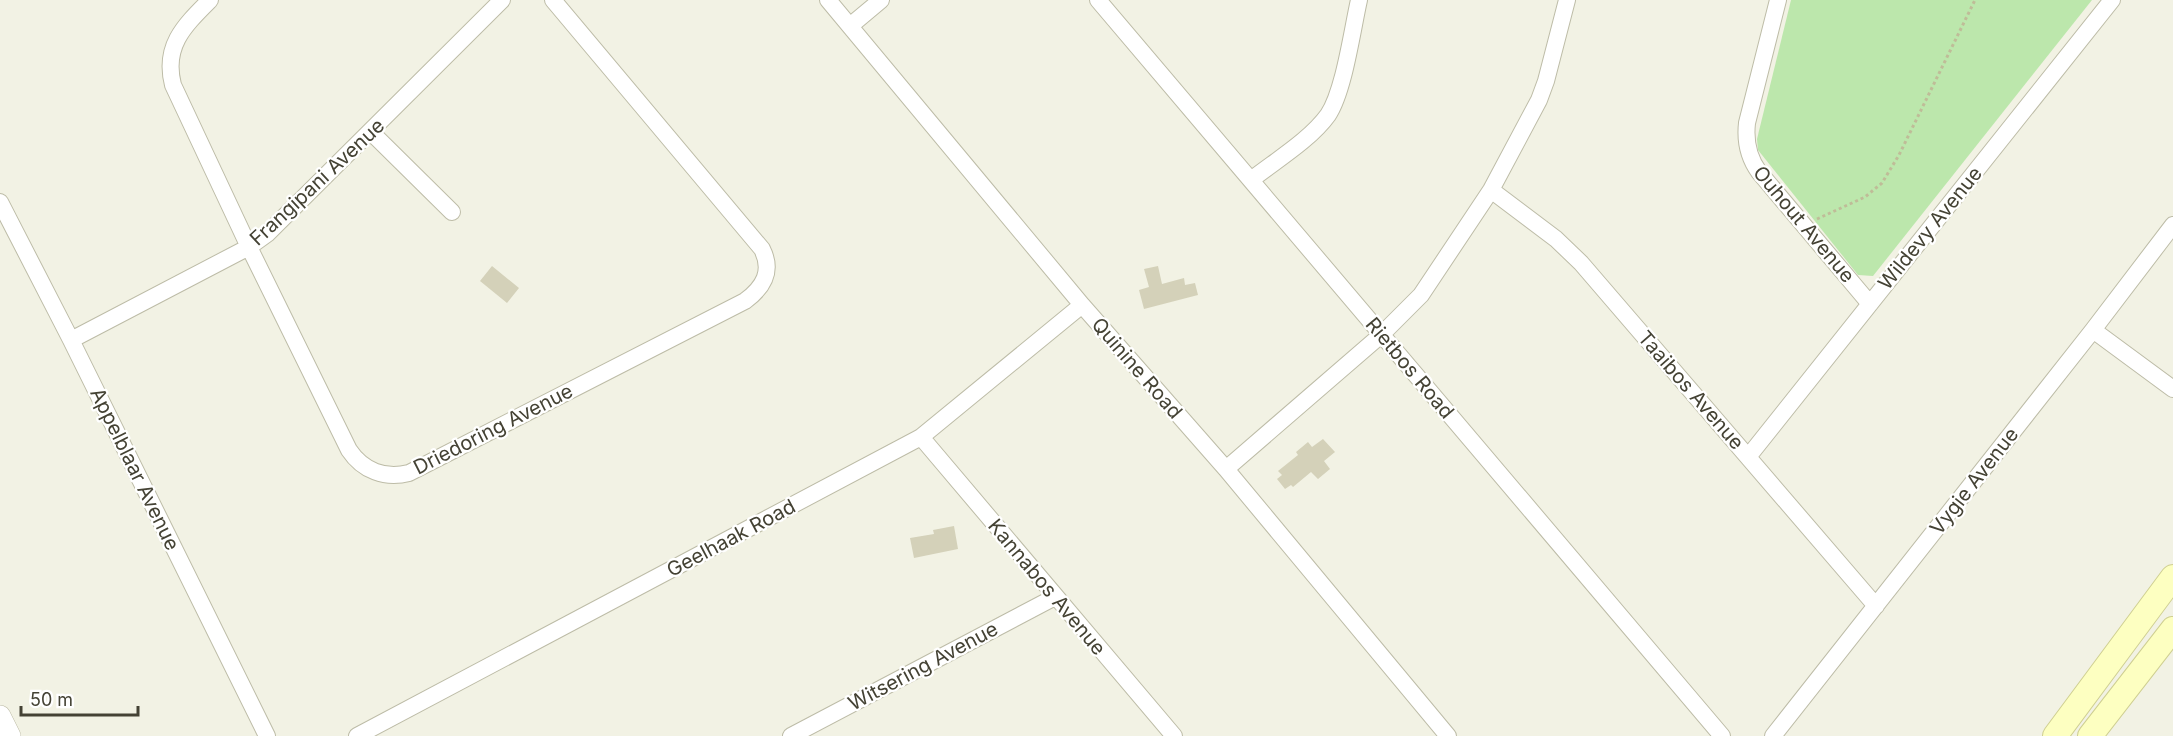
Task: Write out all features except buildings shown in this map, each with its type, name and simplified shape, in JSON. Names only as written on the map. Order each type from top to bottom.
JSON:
[{"type":"main road","points":[[2055,736],[2173,576]]},
{"type":"main road","points":[[2090,736],[2173,629]]},
{"type":"street","name":"Driedoring Avenue","points":[[210,0],[187,23],[176,39],[169,71],[173,85],[249,247],[349,450],[370,470],[392,476],[409,473],[745,301],[762,285],[767,273],[766,257],[762,249],[553,0]]},
{"type":"street","name":"Frangipani Avenue","points":[[71,340],[249,247],[267,234],[502,0]]},
{"type":"street","name":"Quinine Road","points":[[828,0],[1082,305],[1226,469],[1448,736]]},
{"type":"street","points":[[850,26],[881,0]]},
{"type":"street","name":"Rietbos Road","points":[[1098,0],[1722,736]]},
{"type":"street","points":[[1251,180],[1315,130],[1329,113],[1339,91],[1359,0]]},
{"type":"street","points":[[1226,469],[1381,335],[1421,295],[1491,190],[1543,90],[1567,0]]},
{"type":"street","name":"Ouhout Avenue","points":[[1778,0],[1745,135],[1748,152],[1754,166],[1870,303]]},
{"type":"street","name":"Wildevy Avenue","points":[[1748,457],[2112,0]]},
{"type":"street","points":[[371,132],[452,212]]},
{"type":"street","name":"Taaibos Avenue","points":[[1491,190],[1556,239],[1574,256],[1876,606]]},
{"type":"street","name":"Appelblaar Avenue","points":[[0,202],[267,736]]},
{"type":"street","name":"Vygie Avenue","points":[[1773,736],[2173,225]]},
{"type":"street","name":"Geelhaak Road","points":[[357,736],[921,437],[1082,305]]},
{"type":"street","points":[[2093,330],[2173,389]]},
{"type":"street","name":"Kannabos Avenue","points":[[921,437],[1174,736]]},
{"type":"street","name":"Witsering Avenue","points":[[791,736],[1055,597]]},
{"type":"street","points":[[0,716],[10,736]]},
{"type":"path","points":[[1804,225],[1865,197],[1882,183],[1899,155],[1975,0]]},
{"type":"green space","points":[[1791,0],[2092,0],[1873,276],[1858,275],[1758,150],[1757,139]]}]
